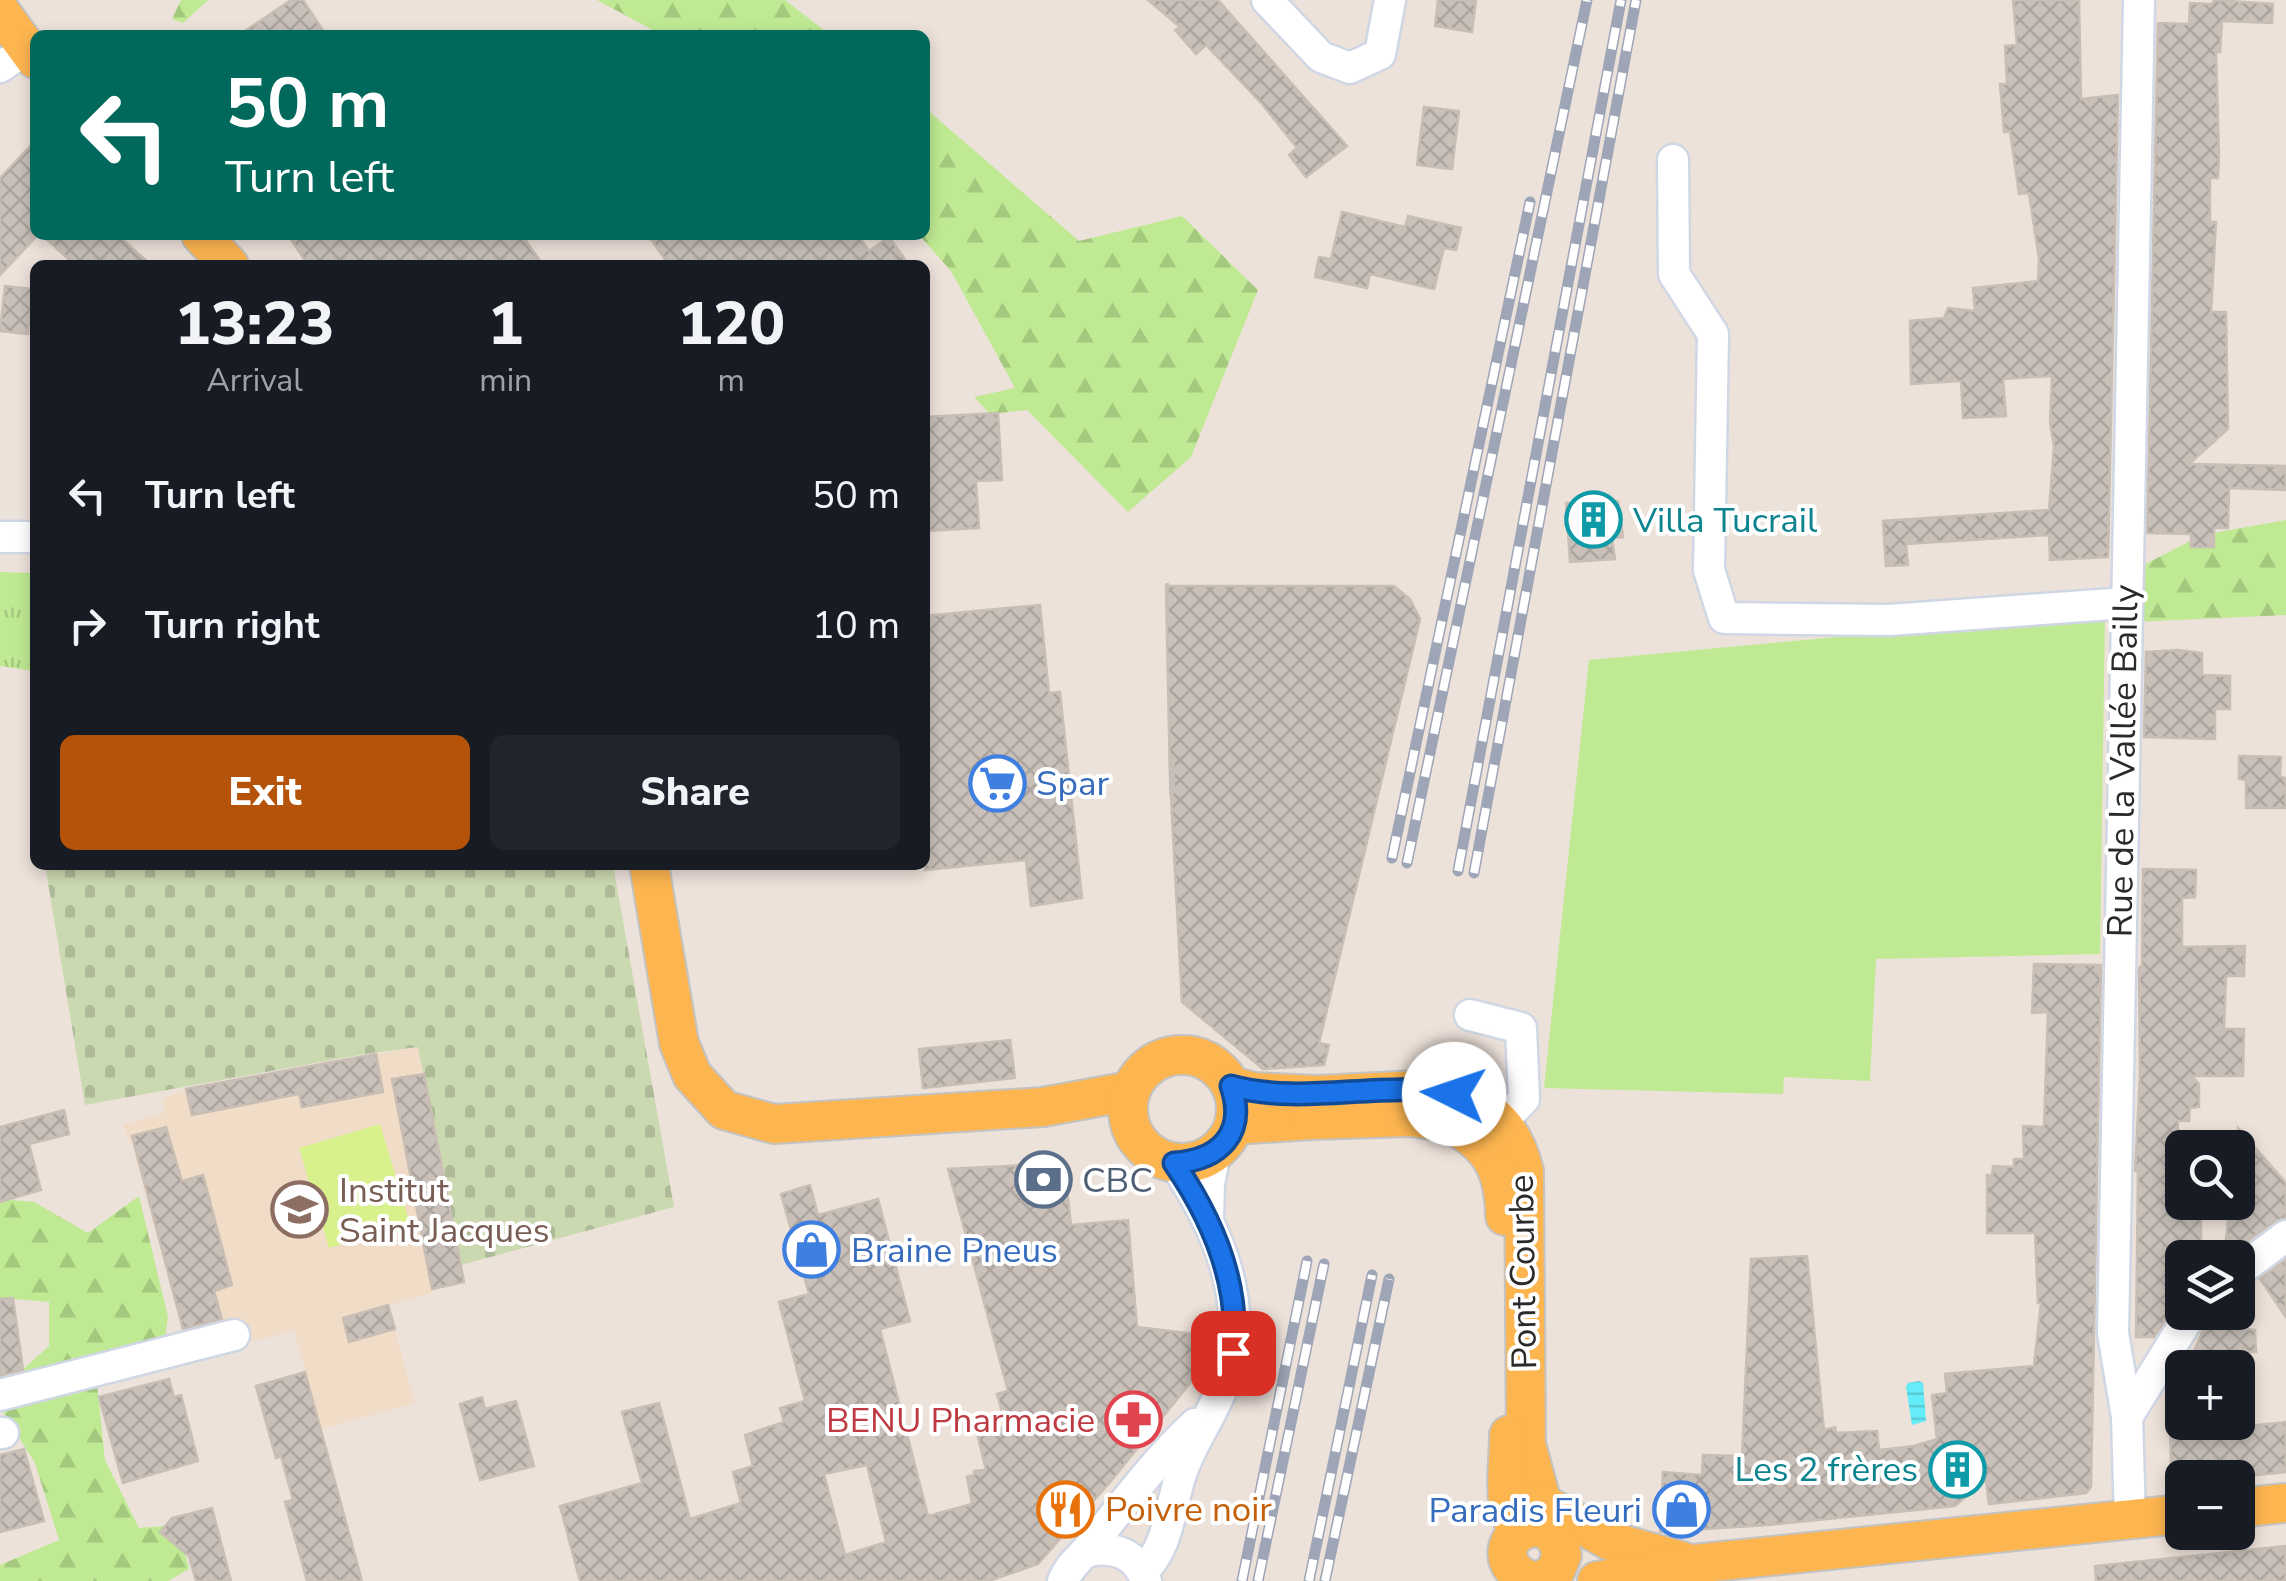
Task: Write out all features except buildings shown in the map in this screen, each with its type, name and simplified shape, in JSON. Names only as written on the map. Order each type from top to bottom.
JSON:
[{"type":"main road","points":[[0,11],[21,58]]},
{"type":"main road","points":[[206,240],[224,260]]},
{"type":"main road","points":[[650,870],[679,1044],[692,1075],[724,1110],[774,1124],[1043,1107],[1130,1106]]},
{"type":"main road","points":[[1224,1139],[1236,1112],[1231,1086],[1212,1064],[1184,1055],[1170,1056],[1147,1068],[1130,1106],[1136,1138],[1147,1151],[1174,1163],[1198,1162],[1224,1139],[1314,1108]]},
{"type":"main road","points":[[1231,1086],[1314,1108],[1410,1118],[1451,1108],[1487,1108],[1502,1122]]},
{"type":"main road","name":"Pont Courbe","points":[[1451,1108],[1500,1171],[1504,1190],[1508,1504],[1510,1518],[1532,1554]]},
{"type":"main road","name":"Pont Courbe","points":[[1502,1122],[1514,1136],[1524,1171],[1532,1554]]},
{"type":"main road","points":[[2255,1506],[2286,1503]]},
{"type":"main road","points":[[1532,1554],[1594,1581],[1757,1570],[2165,1516]]},
{"type":"main road","points":[[1532,1554],[1610,1541],[1699,1573]]},
{"type":"street","points":[[1267,0],[1321,57],[1350,68],[1380,54],[1390,0]]},
{"type":"street","name":"Rue de la Vallée Bailly","points":[[2130,1520],[2128,1417],[2113,1333],[2139,0]]},
{"type":"street","points":[[1673,160],[1674,274],[1712,334],[1709,570],[1724,618],[1889,620],[2126,603]]},
{"type":"street","points":[[0,537],[30,538]]},
{"type":"street","points":[[1470,1015],[1522,1028],[1524,1099],[1502,1122]]},
{"type":"street","points":[[1208,1218],[1208,1184],[1224,1139]]},
{"type":"street","points":[[1086,1552],[1101,1548],[1118,1550],[1132,1558],[1144,1576],[1162,1544],[1180,1476],[1224,1384],[1233,1353],[1236,1324],[1229,1278],[1208,1218],[1174,1163]]},
{"type":"street","points":[[2255,1259],[2286,1236]]},
{"type":"street","points":[[2128,1417],[2181,1330]]},
{"type":"street","points":[[0,1395],[234,1335]]},
{"type":"street","points":[[1063,1581],[1069,1566],[1086,1552],[1140,1480],[1211,1409]]},
{"type":"shaded area","name":"Institut Saint Jacques","points":[[418,1047],[464,1282],[432,1288],[433,1293],[388,1305],[415,1403],[321,1429],[294,1330],[0,1412],[0,1373],[182,1330],[133,1148],[123,1125],[164,1113],[163,1099],[186,1089]]},
{"type":"green space","points":[[181,0],[208,0],[183,23],[172,19]]},
{"type":"green space","points":[[597,0],[785,0],[824,30],[653,30]]},
{"type":"green space","points":[[930,112],[1079,241],[1182,216],[1258,290],[1191,457],[1128,512],[1027,410],[990,414],[974,397],[1015,388],[951,271],[923,240],[930,240]]},
{"type":"green space","points":[[2286,520],[2286,615],[2133,622],[2132,571],[2202,535]]},
{"type":"green space","points":[[0,572],[30,573],[30,670],[0,666]]},
{"type":"green space","points":[[2105,612],[2100,954],[1876,959],[1870,1081],[1784,1077],[1783,1094],[1544,1088],[1589,660]]},
{"type":"green space","points":[[46,870],[614,870],[674,1207],[461,1265],[418,1047],[85,1105]]},
{"type":"green space","points":[[380,1124],[410,1224],[329,1248],[299,1148]]},
{"type":"green space","points":[[139,1196],[168,1317],[162,1359],[97,1384],[105,1460],[139,1528],[178,1525],[189,1569],[168,1581],[0,1581],[0,1565],[59,1540],[35,1463],[2,1410],[18,1374],[49,1346],[49,1302],[0,1298],[0,1199],[34,1202],[88,1233]]},
{"type":"water","points":[[1923,1383],[1926,1421],[1912,1425],[1906,1387]]},
{"type":"tunnel","points":[[1169,779],[1175,779]]},
{"type":"railway","points":[[1407,863],[1587,0]]},
{"type":"railway","points":[[1458,871],[1621,0]]},
{"type":"railway","points":[[1474,873],[1636,0]]},
{"type":"railway","points":[[1392,858],[1530,202]]},
{"type":"railway","points":[[1242,1581],[1307,1261]]},
{"type":"railway","points":[[1258,1581],[1324,1264]]},
{"type":"railway","points":[[1309,1581],[1372,1275]]},
{"type":"railway","points":[[1325,1581],[1389,1279]]},
{"type":"place","name":"Villa Tucrail","points":[[1594,520]]},
{"type":"place","name":"Spar","points":[[997,783]]},
{"type":"place","name":"CBC","points":[[1043,1180]]},
{"type":"place","name":"Institut Saint Jacques","points":[[300,1210]]},
{"type":"place","name":"Braine Pneus","points":[[812,1250]]},
{"type":"place","name":"BENU Pharmacie","points":[[1134,1420]]},
{"type":"place","name":"Les 2 frères","points":[[1957,1469]]},
{"type":"place","name":"Poivre noir","points":[[1066,1509]]},
{"type":"place","name":"Paradis Fleuri","points":[[1681,1510]]},
{"type":"route","points":[[1233,1353],[1236,1324],[1229,1278],[1208,1218],[1174,1163],[1198,1162],[1226,1141],[1236,1112],[1231,1086],[1292,1096],[1418,1090],[1454,1094]]}]
